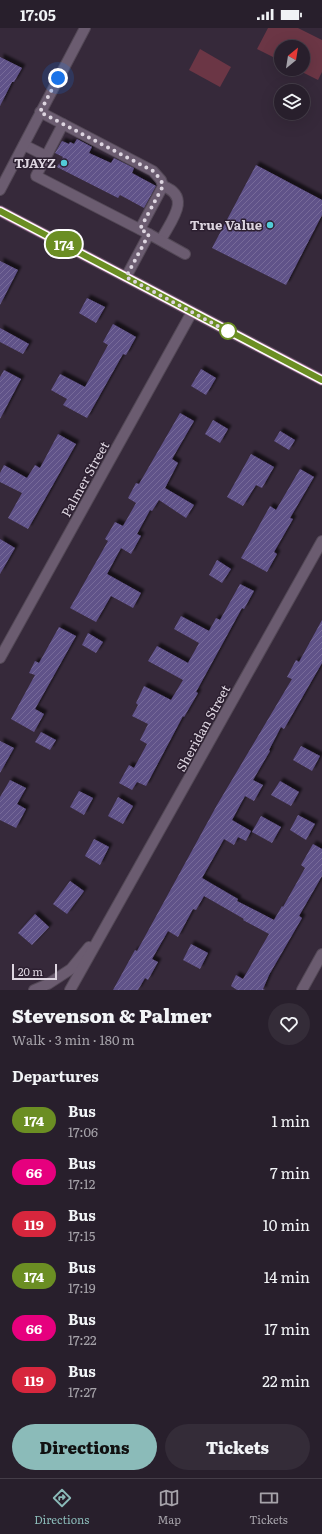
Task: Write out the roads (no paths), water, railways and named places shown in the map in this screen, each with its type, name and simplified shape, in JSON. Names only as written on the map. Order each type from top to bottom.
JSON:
[{"type":"main road","points":[[0,211],[322,380]]},
{"type":"street","points":[[0,190],[84,28]]},
{"type":"street","points":[[40,112],[153,171],[161,180],[163,186],[126,277]]},
{"type":"street","points":[[63,124],[36,176],[161,240],[185,254]]},
{"type":"street","points":[[24,145],[46,156]]},
{"type":"street","points":[[161,240],[179,206],[177,196],[168,188],[163,186]]},
{"type":"street","name":"Palmer Street","points":[[0,658],[192,312]]},
{"type":"street","name":"Sheridan Street","points":[[70,990],[322,542]]},
{"type":"street","name":"Sheridan Street","points":[[34,990],[48,984],[71,968],[106,927]]},
{"type":"street","points":[[302,990],[322,954]]},
{"type":"place","name":"TJAYZ","points":[[64,163]]},
{"type":"place","name":"True Value","points":[[270,225]]}]
